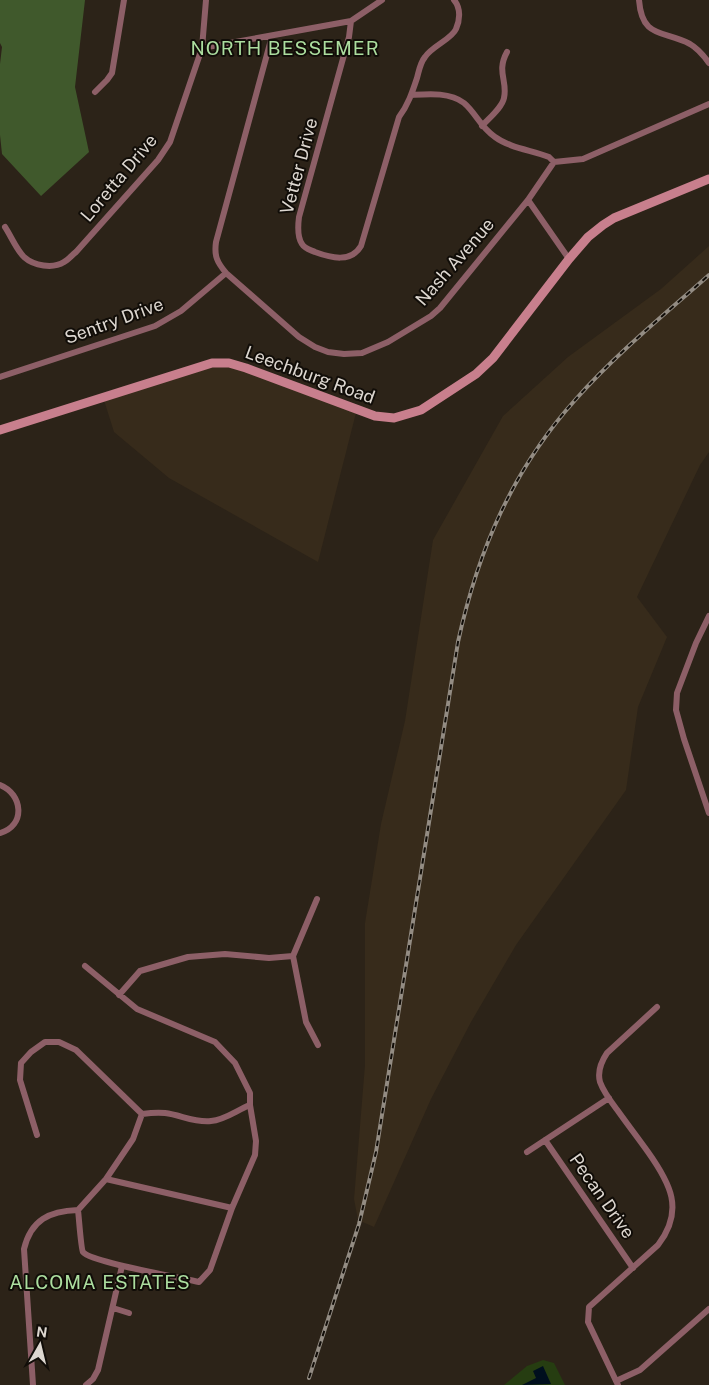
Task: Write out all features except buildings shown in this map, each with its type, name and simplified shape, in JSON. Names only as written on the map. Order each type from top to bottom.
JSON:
[{"type":"street","points":[[95,92],[112,73],[124,0]]},
{"type":"street","name":"Loretta Drive","points":[[5,227],[24,256],[33,262],[42,266],[63,263],[76,252],[163,154],[170,142],[202,48],[206,0]]},
{"type":"street","points":[[202,48],[351,21],[382,0]]},
{"type":"street","name":"Vetter Drive","points":[[351,21],[349,37],[299,217],[300,238],[302,244],[307,249],[328,256],[344,258],[352,256],[361,246],[400,117],[408,106],[424,57],[455,33],[459,12],[458,5],[454,0]]},
{"type":"street","points":[[639,0],[642,17],[647,26],[654,32],[690,44],[709,63]]},
{"type":"street","name":"Nash Avenue","points":[[272,36],[216,242],[215,255],[217,262],[226,273],[299,337],[315,347],[328,352],[344,354],[362,353],[388,342],[431,316],[440,308],[528,200],[554,162]]},
{"type":"street","points":[[482,126],[502,103],[504,98],[501,70],[502,60],[507,52]]},
{"type":"street","points":[[412,95],[435,94],[456,98],[464,103],[482,126],[505,143],[549,157],[554,162],[583,159],[709,104]]},
{"type":"street","name":"Leechburg Road","points":[[0,430],[212,363],[229,363],[246,368],[375,416],[394,418],[410,414],[437,401],[476,374],[494,358],[569,259],[588,237],[606,223],[709,179]]},
{"type":"street","points":[[528,200],[569,259]]},
{"type":"street","name":"Sentry Drive","points":[[0,377],[155,326],[181,311],[226,273]]},
{"type":"street","points":[[709,616],[696,643],[677,693],[676,710],[684,740],[709,813]]},
{"type":"street","points":[[0,785],[13,794],[18,804],[18,810],[14,824],[9,829],[0,833]]},
{"type":"street","points":[[317,899],[294,956],[306,1022],[318,1045]]},
{"type":"street","points":[[119,995],[140,971],[188,957],[225,954],[268,958],[294,956]]},
{"type":"street","points":[[78,1210],[82,1250],[86,1256],[122,1266],[199,1282],[210,1270],[232,1208],[255,1156],[256,1140],[250,1105],[250,1092],[236,1063],[226,1051],[215,1042],[201,1035],[137,1009],[85,966]]},
{"type":"street","points":[[657,1007],[607,1053],[601,1063],[599,1072],[600,1082],[609,1098],[662,1171],[670,1188],[672,1198],[673,1210],[671,1221],[666,1235],[658,1245],[589,1307],[588,1322],[617,1383],[640,1370],[709,1309]]},
{"type":"street","points":[[37,1135],[20,1080],[21,1063],[31,1052],[45,1042],[59,1042],[76,1050],[142,1114],[166,1113],[204,1122],[224,1118],[250,1105]]},
{"type":"street","points":[[527,1152],[609,1098]]},
{"type":"street","points":[[33,1385],[24,1249],[27,1236],[34,1226],[53,1213],[65,1210],[78,1210],[106,1179],[133,1139],[142,1114]]},
{"type":"street","name":"Pecan Drive","points":[[545,1140],[633,1268]]},
{"type":"street","points":[[106,1179],[232,1208]]},
{"type":"street","points":[[86,1385],[93,1379],[98,1370],[122,1266]]},
{"type":"street","points":[[112,1308],[129,1313]]},
{"type":"shaded area","points":[[709,246],[709,452],[700,465],[637,597],[667,637],[638,707],[626,790],[516,945],[471,1022],[431,1099],[374,1227],[358,1220],[354,1199],[365,1065],[365,923],[381,824],[405,721],[433,540],[503,416],[568,357],[661,289]]},
{"type":"shaded area","points":[[220,363],[357,409],[318,562],[169,478],[114,432],[103,397]]},
{"type":"green space","points":[[0,0],[85,0],[75,87],[89,152],[41,196],[2,154],[0,135],[0,64],[2,47],[0,43]]},
{"type":"green space","points":[[543,1360],[554,1363],[565,1385],[504,1385],[527,1366]]},
{"type":"water","points":[[543,1366],[551,1384],[522,1385],[536,1378],[533,1371]]},
{"type":"railway","points":[[309,1378],[359,1224],[376,1152],[458,642],[476,575],[501,512],[516,482],[554,426],[607,366],[709,275]]},
{"type":"district","name":"NORTH BESSEMER","points":[[285,48]]},
{"type":"district","name":"ALCOMA ESTATES","points":[[100,1282]]}]
